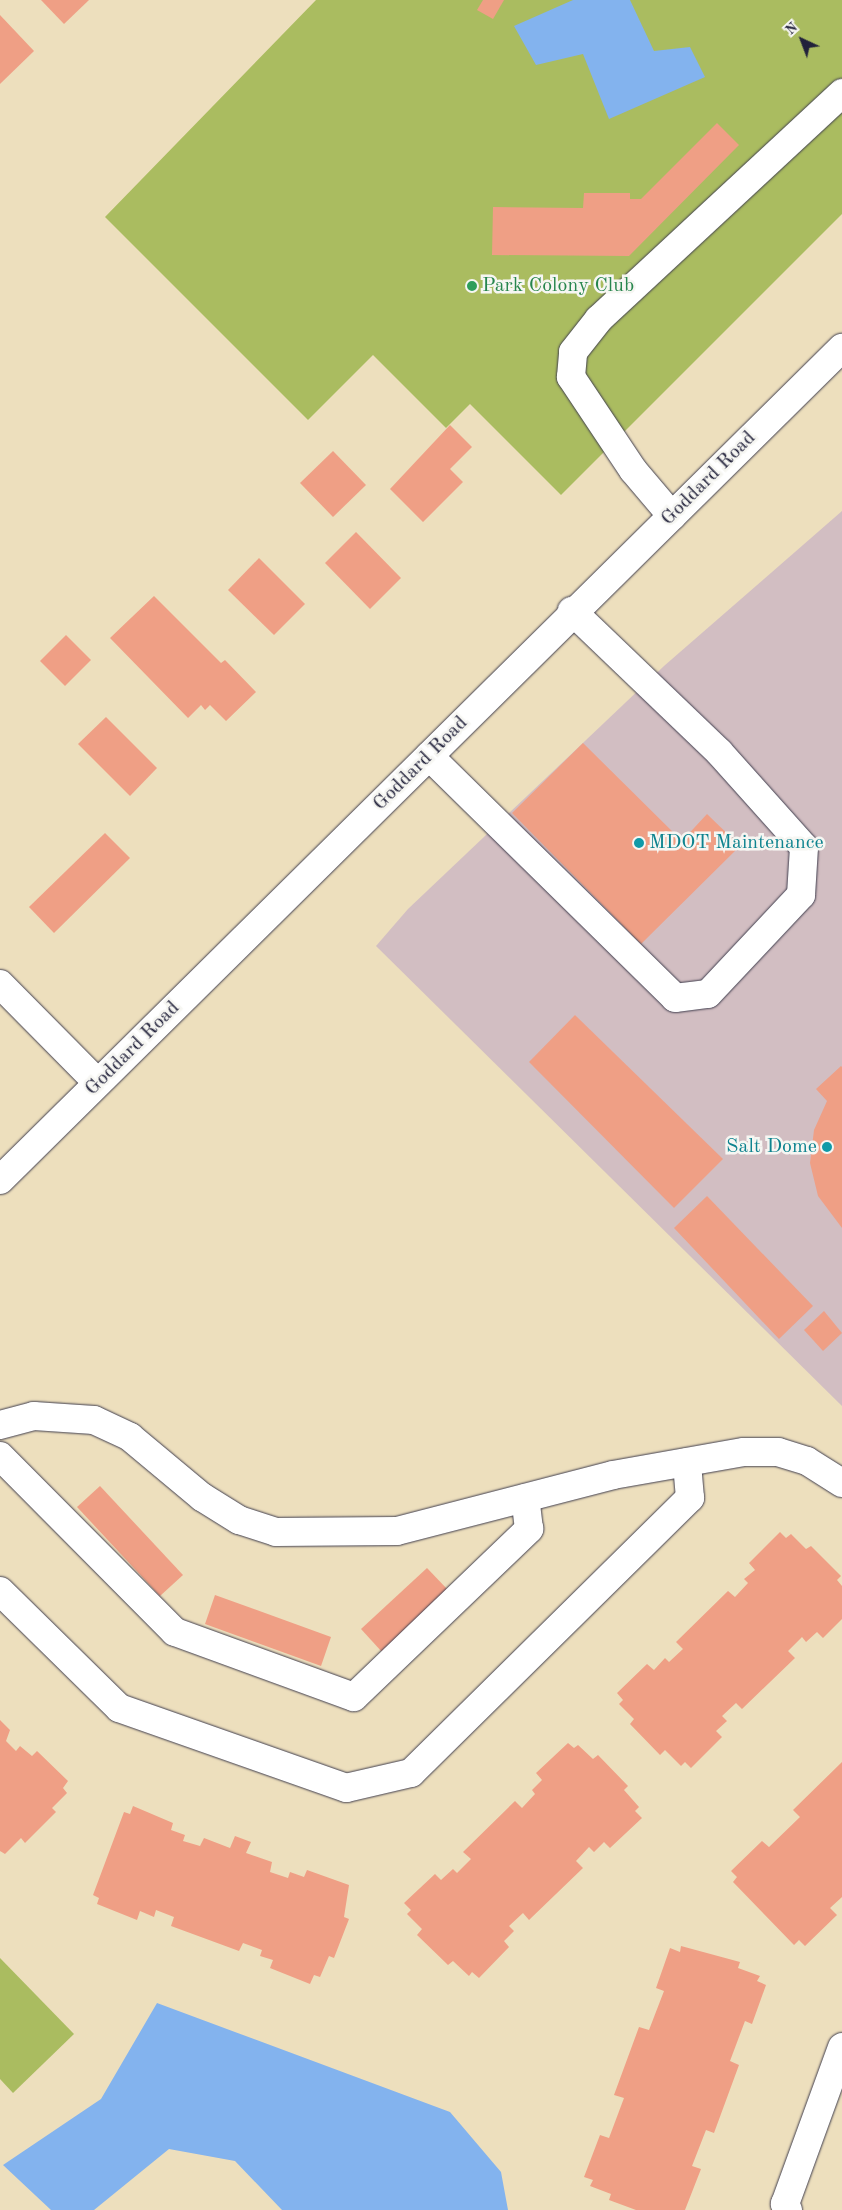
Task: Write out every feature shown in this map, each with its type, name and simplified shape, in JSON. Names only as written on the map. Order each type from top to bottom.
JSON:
[{"type":"main road","points":[[672,516],[633,470],[571,377],[573,352],[599,319],[842,93]]},
{"type":"main road","name":"Goddard Road","points":[[0,1180],[572,611],[672,516],[842,348]]},
{"type":"main road","points":[[428,756],[496,819],[675,998],[708,994],[802,895],[804,847],[719,752],[572,611]]},
{"type":"main road","points":[[0,984],[98,1083]]},
{"type":"main road","points":[[0,1425],[34,1416],[94,1420],[130,1437],[202,1497],[239,1520],[276,1532],[397,1531],[613,1475],[744,1452],[778,1452],[807,1461],[842,1483]]},
{"type":"main road","points":[[0,1456],[175,1632],[354,1697],[529,1529],[526,1498]]},
{"type":"main road","points":[[0,1591],[119,1708],[346,1788],[411,1773],[690,1498],[687,1462]]},
{"type":"main road","points":[[788,2210],[785,2204],[842,2047]]},
{"type":"shaded area","points":[[842,511],[842,1406],[376,946],[408,909],[664,666]]},
{"type":"green space","name":"Park Colony Club","points":[[316,0],[842,0],[842,214],[561,495],[470,404],[446,428],[373,355],[308,420],[105,217]]},
{"type":"green space","points":[[0,1958],[74,2034],[13,2093],[0,2079]]},
{"type":"water","points":[[573,0],[630,0],[654,51],[690,47],[705,77],[609,119],[583,54],[536,65],[514,26]]},
{"type":"water","points":[[157,2003],[450,2112],[501,2172],[508,2210],[282,2210],[235,2161],[169,2149],[94,2210],[51,2210],[3,2165],[101,2099]]},
{"type":"building","points":[[41,0],[89,0],[64,24]]},
{"type":"building","points":[[483,0],[504,0],[493,19],[477,10]]},
{"type":"building","points":[[0,15],[34,51],[0,84]]},
{"type":"building","points":[[717,123],[739,145],[629,256],[492,255],[493,207],[583,208],[584,193],[630,193],[630,199],[641,199]]},
{"type":"building","points":[[450,425],[472,447],[450,469],[463,482],[423,522],[390,489]]},
{"type":"building","points":[[333,451],[366,485],[333,517],[300,483]]},
{"type":"building","points":[[356,532],[401,578],[370,609],[325,563]]},
{"type":"building","points":[[259,558],[305,604],[274,635],[228,590]]},
{"type":"building","points":[[154,596],[221,663],[225,660],[256,692],[226,721],[210,705],[205,710],[201,705],[188,718],[110,638]]},
{"type":"building","points":[[66,635],[91,660],[65,686],[40,661]]},
{"type":"building","points":[[106,717],[157,768],[130,796],[78,744]]},
{"type":"building","name":"MDOT Maintenance","points":[[583,743],[682,841],[707,814],[740,846],[641,944],[512,813]]},
{"type":"building","points":[[105,833],[130,858],[54,933],[29,907]]},
{"type":"building","points":[[575,1015],[723,1159],[674,1208],[529,1062]]},
{"type":"building","name":"Salt Dome","points":[[841,1066],[842,1228],[818,1196],[810,1163],[814,1130],[827,1101],[816,1089]]},
{"type":"building","points":[[707,1196],[813,1306],[779,1339],[674,1228]]},
{"type":"building","points":[[824,1311],[842,1333],[823,1351],[804,1330]]},
{"type":"building","points":[[100,1486],[183,1575],[160,1596],[77,1507]]},
{"type":"building","points":[[780,1532],[786,1538],[791,1534],[806,1549],[811,1546],[841,1576],[837,1580],[842,1586],[842,1619],[823,1638],[817,1632],[806,1642],[802,1637],[788,1651],[795,1658],[742,1709],[736,1703],[722,1716],[727,1721],[716,1731],[722,1737],[691,1768],[685,1762],[681,1766],[665,1750],[660,1755],[630,1724],[634,1719],[619,1704],[623,1700],[617,1693],[647,1664],[654,1670],[665,1658],[669,1662],[683,1649],[676,1642],[728,1591],[735,1597],[748,1583],[744,1579],[755,1570],[749,1563]]},
{"type":"building","points":[[427,1568],[448,1590],[382,1652],[361,1629]]},
{"type":"building","points":[[215,1595],[331,1637],[321,1666],[205,1624]]},
{"type":"building","points":[[0,1720],[10,1730],[6,1741],[16,1751],[20,1746],[32,1756],[37,1751],[68,1781],[63,1788],[67,1793],[52,1808],[56,1812],[25,1843],[21,1838],[5,1854],[0,1851]]},
{"type":"building","points":[[568,1743],[574,1748],[578,1745],[593,1759],[598,1755],[628,1786],[624,1790],[639,1807],[635,1811],[642,1818],[610,1848],[604,1842],[594,1852],[589,1847],[576,1861],[583,1868],[529,1920],[523,1913],[509,1926],[514,1931],[504,1941],[509,1947],[479,1978],[472,1972],[469,1976],[453,1961],[448,1965],[417,1935],[422,1929],[407,1914],[411,1910],[404,1903],[435,1874],[441,1880],[453,1869],[457,1873],[471,1859],[463,1852],[515,1801],[522,1808],[535,1794],[532,1790],[542,1780],[536,1773]]},
{"type":"building","points":[[842,1762],[842,1897],[830,1908],[837,1915],[805,1946],[799,1940],[794,1945],[733,1882],[737,1877],[731,1871],[762,1841],[769,1847],[800,1817],[793,1810]]},
{"type":"building","points":[[133,1806],[173,1823],[171,1830],[185,1835],[183,1841],[200,1846],[204,1838],[230,1848],[235,1836],[251,1842],[246,1853],[272,1862],[270,1872],[288,1878],[290,1872],[304,1877],[307,1870],[349,1885],[344,1917],[349,1919],[334,1958],[329,1956],[320,1977],[314,1975],[310,1984],[270,1968],[273,1960],[260,1956],[262,1950],[243,1943],[239,1951],[171,1926],[174,1917],[156,1910],[154,1917],[140,1911],[137,1920],[97,1904],[99,1898],[93,1895],[124,1812],[130,1814]]},
{"type":"building","points":[[681,1946],[740,1962],[738,1968],[760,1976],[757,1981],[766,1985],[752,2024],[745,2021],[730,2061],[739,2065],[714,2133],[706,2130],[692,2166],[701,2169],[685,2210],[636,2210],[609,2200],[611,2194],[590,2186],[593,2180],[584,2177],[600,2135],[609,2138],[624,2098],[614,2095],[639,2027],[649,2030],[664,1991],[656,1988],[670,1948],[680,1952]]},
{"type":"place","name":"Park Colony Club","points":[[472,286]]},
{"type":"place","name":"MDOT Maintenance","points":[[639,843]]},
{"type":"place","name":"Salt Dome","points":[[827,1147]]}]
